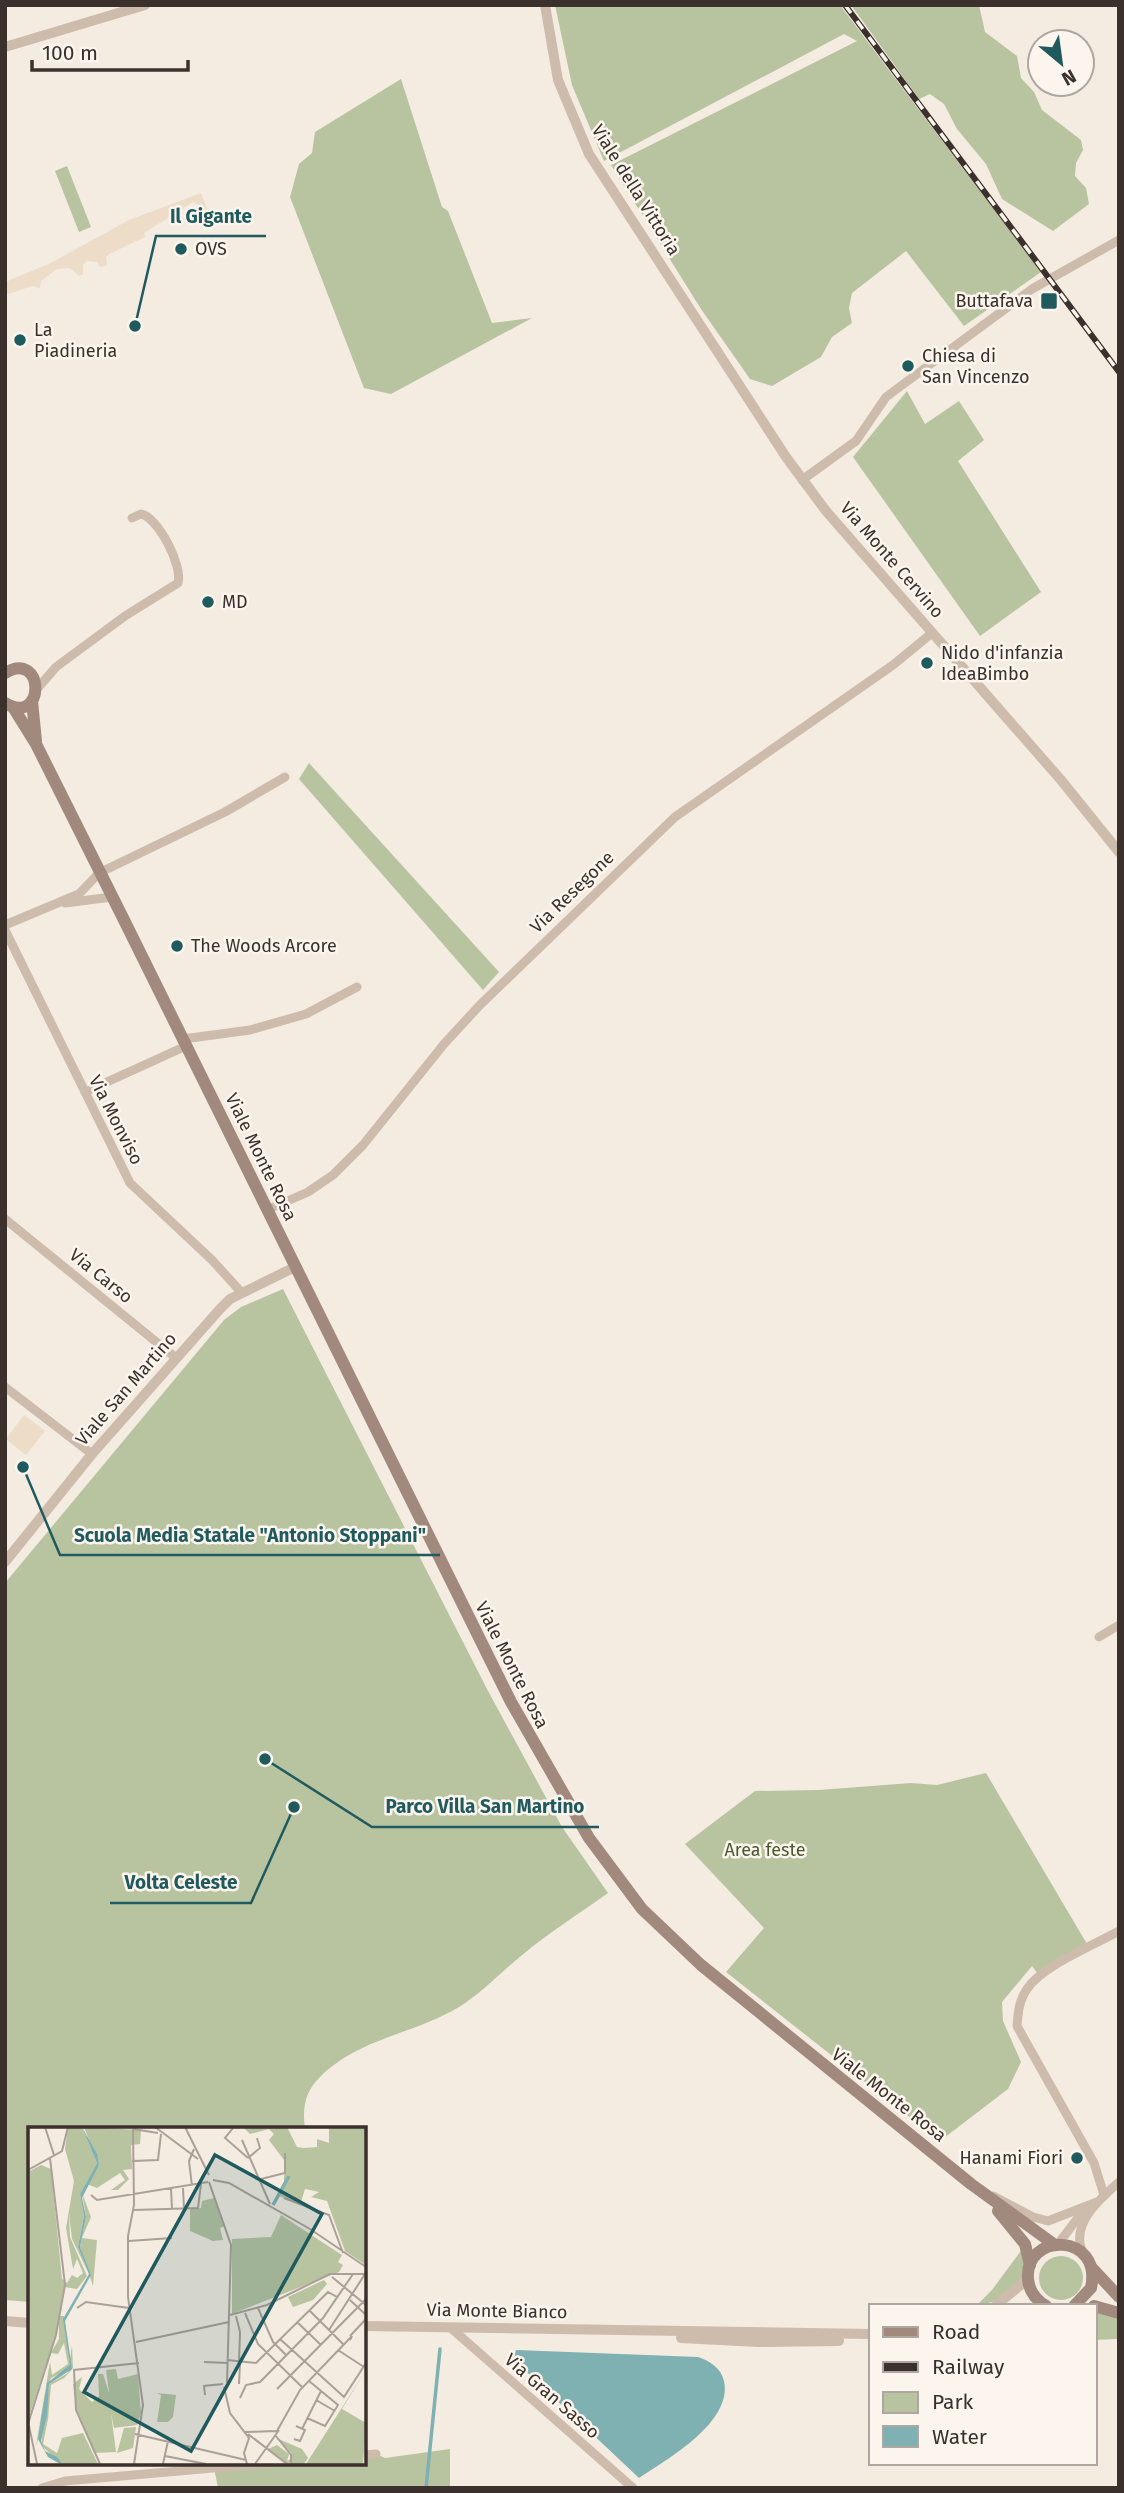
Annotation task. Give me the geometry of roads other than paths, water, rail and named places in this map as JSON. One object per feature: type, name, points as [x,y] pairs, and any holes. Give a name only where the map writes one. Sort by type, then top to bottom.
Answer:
[{"type":"main road","name":"Viale Monte Rosa","points":[[14,668],[35,695],[36,744]]},
{"type":"main road","name":"Viale Monte Rosa","points":[[9,705],[24,707],[35,695]]},
{"type":"main road","name":"Viale Monte Rosa","points":[[9,705],[36,744],[511,1702],[569,1807],[609,1867],[642,1909],[701,1965],[971,2184],[1056,2244],[1082,2251]]},
{"type":"main road","name":"Viale Monte Rosa","points":[[971,2184],[1017,2233],[1027,2250],[1030,2265]]},
{"type":"main road","points":[[1044,2304],[1034,2296],[1028,2279],[1030,2265],[1041,2250],[1056,2244]]},
{"type":"main road","points":[[1082,2251],[1092,2268],[1119,2297]]},
{"type":"main road","points":[[1085,2304],[1091,2288],[1092,2268]]},
{"type":"main road","points":[[1096,2308],[1119,2313]]},
{"type":"street","points":[[5,47],[145,5]]},
{"type":"street","name":"Viale della Vittoria","points":[[545,5],[558,79],[589,154],[688,307]]},
{"type":"street","points":[[802,480],[856,441],[886,397],[1032,289],[1119,240]]},
{"type":"street","name":"Via Monte Cervino","points":[[688,307],[802,480],[1061,780],[1119,852]]},
{"type":"street","points":[[35,695],[56,667],[125,616],[178,583],[179,564],[151,518],[145,514],[132,517]]},
{"type":"street","name":"Via Resegone","points":[[267,1210],[308,1192],[333,1175],[363,1145],[444,1044],[480,1006],[675,817],[885,671],[932,632]]},
{"type":"street","points":[[14,668],[56,667]]},
{"type":"street","points":[[5,925],[79,894],[99,873],[225,812],[285,777]]},
{"type":"street","points":[[53,905],[112,897]]},
{"type":"street","name":"Via Monviso","points":[[5,930],[130,1183],[212,1260],[242,1293]]},
{"type":"street","points":[[85,1092],[185,1043],[250,1030],[306,1014],[357,987]]},
{"type":"street","name":"Via Carso","points":[[5,1219],[176,1358]]},
{"type":"street","name":"Viale San Martino","points":[[5,1562],[92,1454],[219,1309],[242,1293],[295,1267]]},
{"type":"street","points":[[5,1387],[92,1454]]},
{"type":"street","points":[[1099,1637],[1119,1625]]},
{"type":"street","points":[[1082,2251],[1079,2232],[1100,2198],[1094,2163],[1026,2047],[1017,2026],[1019,2007],[1027,1989],[1043,1974],[1119,1931]]},
{"type":"street","points":[[1056,2244],[1087,2207],[1119,2182]]},
{"type":"street","points":[[984,2193],[1005,2200],[1042,2221],[1087,2207]]},
{"type":"street","points":[[997,2304],[1028,2279]]},
{"type":"street","points":[[5,2321],[28,2322]]},
{"type":"street","name":"Via Monte Bianco","points":[[366,2326],[869,2334]]},
{"type":"street","name":"Via Gran Sasso","points":[[451,2328],[633,2488]]},
{"type":"street","name":"Via Monte Bianco","points":[[630,2332],[737,2342],[869,2341]]},
{"type":"street","points":[[366,2455],[376,2454]]},
{"type":"street","points":[[42,2488],[65,2481],[247,2465]]},
{"type":"water","points":[[516,2350],[698,2357],[711,2363],[720,2372],[724,2381],[724,2396],[719,2411],[696,2438],[639,2478],[513,2359]]},
{"type":"waterway","points":[[426,2488],[440,2349]]},
{"type":"railway","points":[[845,5],[1119,372]]},
{"type":"place","name":"OVS","points":[[181,249]]},
{"type":"place","name":"Buttafava","points":[[1049,301]]},
{"type":"place","name":"Il Gigante","points":[[135,326]]},
{"type":"place","name":"La Piadineria","points":[[20,340]]},
{"type":"place","name":"Chiesa di San Vincenzo","points":[[908,366]]},
{"type":"place","name":"MD","points":[[208,602]]},
{"type":"place","name":"Nido d'infanzia IdeaBimbo","points":[[927,663]]},
{"type":"place","name":"The Woods Arcore","points":[[177,946]]},
{"type":"place","name":"Scuola Media Statale \"Antonio Stoppani\"","points":[[23,1467]]},
{"type":"place","name":"Parco Villa San Martino","points":[[265,1759]]},
{"type":"place","name":"Volta Celeste","points":[[294,1807]]},
{"type":"place","name":"Hanami Fiori","points":[[1077,2158]]},
{"type":"park label","name":"Area feste","points":[[765,1850]]}]
